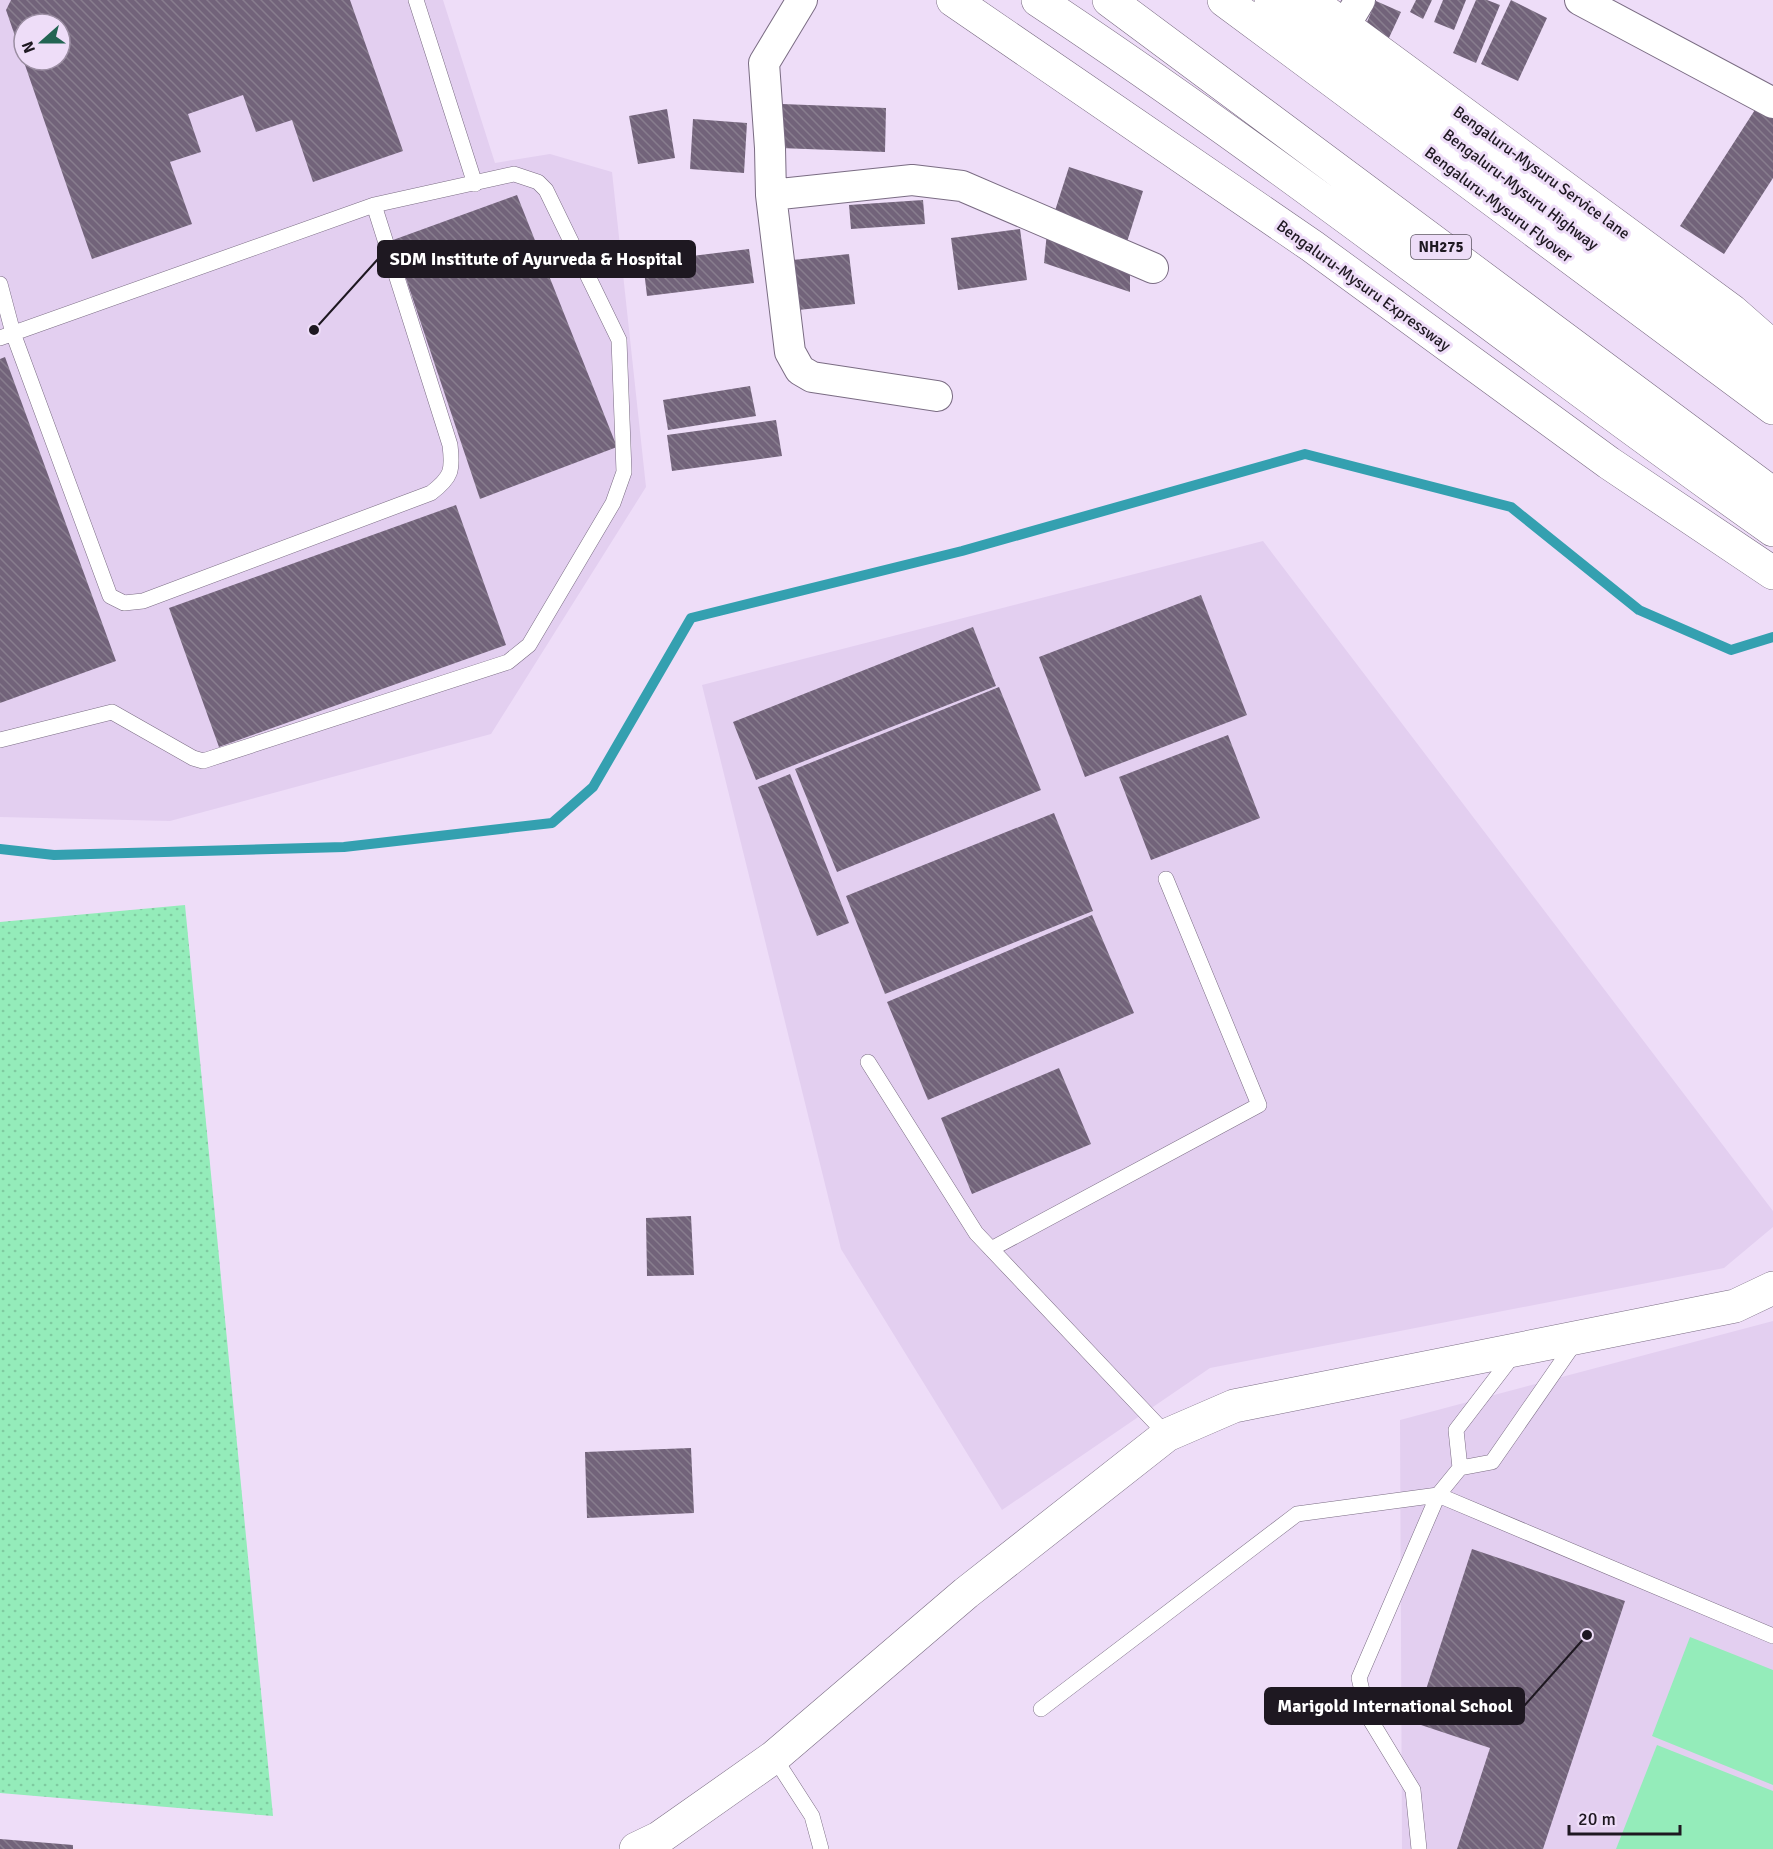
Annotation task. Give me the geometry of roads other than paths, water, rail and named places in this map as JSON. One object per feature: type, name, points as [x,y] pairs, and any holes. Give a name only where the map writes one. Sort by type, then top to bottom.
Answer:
[{"type":"main road","name":"Bengaluru-Mysuru Expressway","points":[[953,0],[992,10],[1610,463],[1773,573]]},
{"type":"main road","name":"NH275","points":[[1038,0],[1142,69],[1648,442],[1773,530]]},
{"type":"main road","name":"NH275","points":[[1109,0],[1773,494]]},
{"type":"main road","name":"Bengaluru-Mysuru Flyover","points":[[1224,0],[1773,408]]},
{"type":"main road","name":"Bengaluru-Mysuru Highway","points":[[1271,0],[1346,24],[1727,325],[1773,377]]},
{"type":"main road","points":[[1309,0],[1346,24]]},
{"type":"main road","points":[[1727,325],[1773,346]]},
{"type":"main road","points":[[636,1849],[659,1838],[774,1757],[966,1593],[1167,1436],[1234,1406],[1735,1305],[1773,1288]]},
{"type":"street","points":[[802,0],[764,63],[771,195],[790,352],[800,370],[812,377],[937,396]]},
{"type":"street","points":[[1580,0],[1773,103]]},
{"type":"street","points":[[771,195],[912,180],[962,186],[1153,268]]},
{"type":"lane","points":[[416,0],[475,184]]},
{"type":"lane","points":[[0,740],[112,712],[193,758],[203,761],[508,662],[529,645],[613,504],[624,472],[619,340],[546,190],[538,182],[514,174],[374,206],[7,335]]},
{"type":"lane","points":[[0,284],[7,335],[110,596],[124,603],[143,601],[431,493],[445,482],[453,466],[450,445],[374,206]]},
{"type":"lane","points":[[993,1248],[1259,1105],[1166,879]]},
{"type":"lane","points":[[868,1062],[976,1233],[993,1248],[1167,1436]]},
{"type":"lane","points":[[1419,1849],[1413,1790],[1368,1716],[1359,1678],[1438,1495],[1460,1468],[1492,1462],[1578,1337]]},
{"type":"lane","points":[[1460,1468],[1456,1430],[1519,1349]]},
{"type":"lane","points":[[1041,1709],[1298,1514],[1438,1495],[1773,1636]]},
{"type":"lane","points":[[774,1757],[812,1816],[821,1849]]},
{"type":"waterway","points":[[0,849],[54,855],[344,847],[552,823],[593,787],[691,618],[962,551],[1305,454],[1511,507],[1639,610],[1731,650],[1773,637]]},
{"type":"place","name":"SDM Institute of Ayurveda & Hospital","points":[[314,330]]},
{"type":"place","name":"Marigold International School","points":[[1587,1635]]}]
